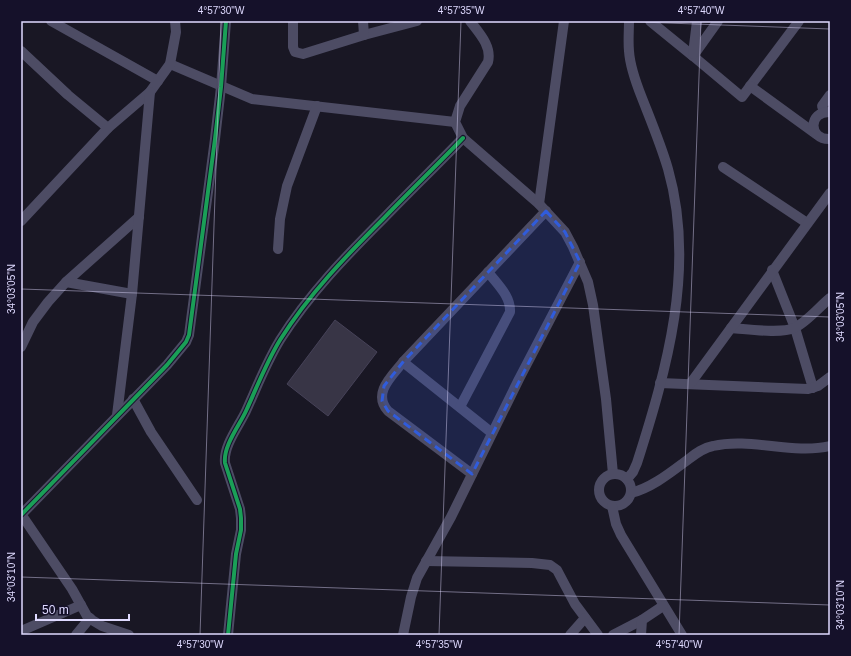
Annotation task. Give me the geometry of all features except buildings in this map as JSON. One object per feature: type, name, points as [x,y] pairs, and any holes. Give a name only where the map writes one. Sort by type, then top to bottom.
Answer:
[{"type":"street","points":[[51,21],[158,81]]},
{"type":"street","points":[[21,221],[108,128],[150,92],[170,64],[176,32],[175,21]]},
{"type":"street","points":[[129,635],[102,626],[90,618],[21,514],[167,365],[186,342],[189,336],[215,139],[226,21]]},
{"type":"street","points":[[293,21],[293,47],[295,52],[303,54],[364,35],[417,21]]},
{"type":"street","points":[[363,21],[364,35]]},
{"type":"street","points":[[470,21],[484,40],[490,56],[488,62],[460,106],[455,122],[463,138],[543,207],[565,232],[580,262],[588,282],[598,335],[613,474]]},
{"type":"street","points":[[472,474],[388,411],[383,404],[382,396],[384,386],[403,362],[488,272],[543,207],[564,21]]},
{"type":"street","points":[[627,479],[633,472],[637,462],[660,383],[669,348],[678,300],[680,273],[679,235],[668,169],[634,78],[628,52],[629,21]]},
{"type":"street","points":[[650,21],[742,97],[799,21]]},
{"type":"street","points":[[693,56],[697,21]]},
{"type":"street","points":[[693,56],[718,21]]},
{"type":"street","points":[[21,51],[68,95],[108,128]]},
{"type":"street","points":[[170,64],[252,99],[455,122]]},
{"type":"street","points":[[750,86],[830,145]]},
{"type":"street","points":[[117,415],[132,294],[150,92]]},
{"type":"street","points":[[827,112],[822,106],[830,95]]},
{"type":"street","points":[[278,249],[280,219],[287,186],[317,106]]},
{"type":"street","points":[[827,112],[820,113],[815,119],[813,126],[818,135],[823,138],[830,139]]},
{"type":"street","points":[[228,635],[236,554],[241,526],[240,509],[225,463],[224,456],[226,450],[240,424],[270,358],[281,339],[312,295],[341,261],[463,138]]},
{"type":"street","points":[[723,167],[807,223]]},
{"type":"street","points":[[690,384],[830,192]]},
{"type":"street","points":[[21,347],[39,313],[66,282],[139,217]]},
{"type":"street","points":[[403,635],[413,586],[451,517],[492,433],[580,262]]},
{"type":"street","points":[[772,270],[794,328],[814,388]]},
{"type":"street","points":[[460,407],[496,336],[510,312],[510,304],[507,297],[488,272]]},
{"type":"street","points":[[66,282],[132,294]]},
{"type":"street","points":[[731,328],[783,330],[794,328],[801,324],[830,298]]},
{"type":"street","points":[[403,362],[492,433]]},
{"type":"street","points":[[660,383],[806,389],[814,388],[830,377]]},
{"type":"street","points":[[133,400],[151,432],[197,500]]},
{"type":"street","points":[[631,493],[640,491],[653,484],[696,453],[713,446],[742,444],[796,449],[823,448],[830,446]]},
{"type":"street","points":[[613,474],[618,474],[627,479],[630,483],[631,493],[627,502],[618,506],[612,506],[604,501],[599,492],[604,478],[613,474]]},
{"type":"street","points":[[612,506],[616,524],[621,535],[682,635]]},
{"type":"street","points":[[426,561],[532,563],[550,565],[557,570],[575,604],[598,635]]},
{"type":"street","points":[[21,631],[80,605]]},
{"type":"street","points":[[613,635],[642,620],[663,606]]},
{"type":"street","points":[[76,635],[90,618]]},
{"type":"street","points":[[570,635],[585,618]]},
{"type":"street","points":[[641,635],[642,620]]},
{"type":"highlighted area","points":[[546,211],[565,232],[580,262],[472,474],[388,411],[382,401],[384,386],[403,362]]},
{"type":"cycle path","points":[[21,515],[167,365],[186,342],[189,335],[215,139],[226,21]]},
{"type":"cycle path","points":[[228,635],[236,554],[241,530],[240,509],[225,463],[226,450],[232,436],[246,411],[275,349],[303,307],[356,247],[463,138]]}]
